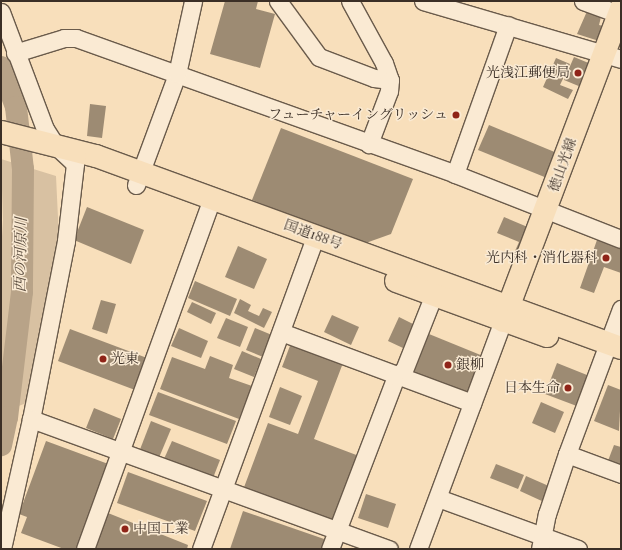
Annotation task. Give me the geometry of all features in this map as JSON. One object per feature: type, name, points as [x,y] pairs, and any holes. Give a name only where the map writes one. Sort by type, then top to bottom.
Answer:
[{"type":"main road","name":"徳山光線","points":[[506,313],[546,209],[613,56],[620,12]]},
{"type":"main road","name":"国道188号","points":[[2,143],[44,147],[96,156],[138,179]]},
{"type":"main road","name":"国道188号","points":[[44,147],[75,164],[138,179],[614,353]]},
{"type":"street","points":[[138,179],[177,74],[193,1]]},
{"type":"street","points":[[278,1],[318,57],[374,78],[390,80]]},
{"type":"street","points":[[350,1],[384,63],[390,80],[390,91],[369,144]]},
{"type":"street","points":[[423,1],[613,56]]},
{"type":"street","points":[[583,1],[620,12]]},
{"type":"street","points":[[1,12],[15,53],[45,129],[44,147]]},
{"type":"street","points":[[455,174],[508,25]]},
{"type":"street","points":[[15,53],[64,38],[76,38],[455,174],[621,238]]},
{"type":"street","points":[[2,549],[31,419],[66,241],[75,164]]},
{"type":"street","points":[[85,549],[209,205]]},
{"type":"street","points":[[201,549],[282,332],[313,243]]},
{"type":"street","points":[[330,549],[396,376],[404,370],[436,287]]},
{"type":"street","points":[[542,542],[547,514],[567,454],[614,353],[621,309]]},
{"type":"street","points":[[418,549],[506,313]]},
{"type":"street","points":[[282,332],[396,376],[472,402]]},
{"type":"street","points":[[31,419],[120,454],[337,532],[390,549]]},
{"type":"street","points":[[567,454],[621,474]]},
{"type":"street","points":[[438,498],[542,542],[578,549]]},
{"type":"shaded area","points":[[1,159],[56,176],[59,239],[29,402],[16,407],[1,403],[1,253],[3,220]]},
{"type":"building","points":[[225,1],[258,1],[256,9],[275,14],[260,68],[210,54]]},
{"type":"building","points":[[588,9],[602,13],[599,25],[603,26],[599,41],[577,34]]},
{"type":"building","points":[[574,57],[591,64],[581,87],[564,80]]},
{"type":"building","points":[[556,58],[570,64],[560,85],[573,90],[568,99],[543,87]]},
{"type":"building","points":[[90,104],[106,106],[102,138],[87,136]]},
{"type":"building","points":[[489,125],[557,153],[547,178],[478,150]]},
{"type":"building","points":[[281,128],[413,179],[391,234],[363,244],[252,200]]},
{"type":"building","points":[[87,207],[144,230],[131,264],[74,240]]},
{"type":"building","points":[[504,217],[530,228],[519,253],[515,251],[519,242],[497,233]]},
{"type":"building","name":"光内科・消化器科","points":[[597,240],[621,249],[621,273],[604,267],[594,293],[580,288]]},
{"type":"building","points":[[238,246],[267,259],[254,289],[225,277]]},
{"type":"building","points":[[195,281],[237,299],[230,316],[188,298]]},
{"type":"building","points":[[240,299],[251,305],[248,311],[259,316],[263,308],[272,312],[264,328],[234,313]]},
{"type":"building","points":[[101,300],[116,304],[107,334],[92,329]]},
{"type":"building","points":[[192,302],[216,313],[211,324],[187,312]]},
{"type":"building","points":[[332,315],[359,327],[351,345],[324,332]]},
{"type":"building","points":[[399,317],[413,324],[403,348],[388,341]]},
{"type":"building","points":[[226,318],[248,327],[240,347],[217,338]]},
{"type":"building","points":[[179,328],[208,341],[201,358],[171,346]]},
{"type":"building","points":[[255,328],[272,335],[263,357],[246,350]]},
{"type":"building","name":"光東","points":[[70,329],[147,358],[135,390],[58,361]]},
{"type":"building","name":"銀柳","points":[[429,334],[483,356],[466,396],[413,375]]},
{"type":"building","points":[[291,343],[343,363],[314,439],[359,456],[333,524],[243,490],[268,423],[298,434],[318,381],[282,367]]},
{"type":"building","points":[[242,351],[261,359],[254,377],[234,369]]},
{"type":"building","points":[[210,356],[233,365],[229,378],[252,386],[239,419],[160,389],[172,357],[205,369]]},
{"type":"building","name":"日本生命","points":[[557,363],[587,375],[592,383],[582,408],[545,394]]},
{"type":"building","points":[[608,385],[621,390],[619,431],[594,421]]},
{"type":"building","points":[[280,387],[302,396],[290,425],[269,417]]},
{"type":"building","points":[[158,392],[236,421],[227,444],[149,415]]},
{"type":"building","points":[[541,402],[564,412],[555,433],[532,423]]},
{"type":"building","points":[[94,408],[121,419],[113,439],[86,428]]},
{"type":"building","points":[[151,421],[171,429],[158,460],[139,452]]},
{"type":"building","points":[[46,441],[111,465],[80,549],[64,549],[21,533],[27,517],[19,514]]},
{"type":"building","points":[[172,441],[220,460],[213,478],[164,459]]},
{"type":"building","points":[[614,445],[621,447],[621,472],[606,466]]},
{"type":"building","points":[[496,464],[524,475],[518,489],[490,478]]},
{"type":"building","points":[[128,472],[207,501],[195,531],[117,503]]},
{"type":"building","points":[[526,476],[551,487],[544,502],[520,491]]},
{"type":"building","points":[[366,494],[396,504],[388,528],[358,518]]},
{"type":"building","points":[[243,511],[327,540],[324,549],[230,549]]},
{"type":"building","name":"中国工業","points":[[108,513],[188,545],[187,549],[94,549]]},
{"type":"waterway","name":"西の河原川","points":[[1,67],[16,107],[23,169],[22,292],[7,417],[1,445]]},
{"type":"place","name":"光浅江郵便局","points":[[578,73]]},
{"type":"place","name":"フューチャーイングリッシュ","points":[[456,115]]},
{"type":"place","name":"光内科・消化器科","points":[[606,258]]},
{"type":"place","name":"光東","points":[[103,359]]},
{"type":"place","name":"銀柳","points":[[448,365]]},
{"type":"place","name":"日本生命","points":[[568,388]]},
{"type":"place","name":"中国工業","points":[[125,529]]}]
